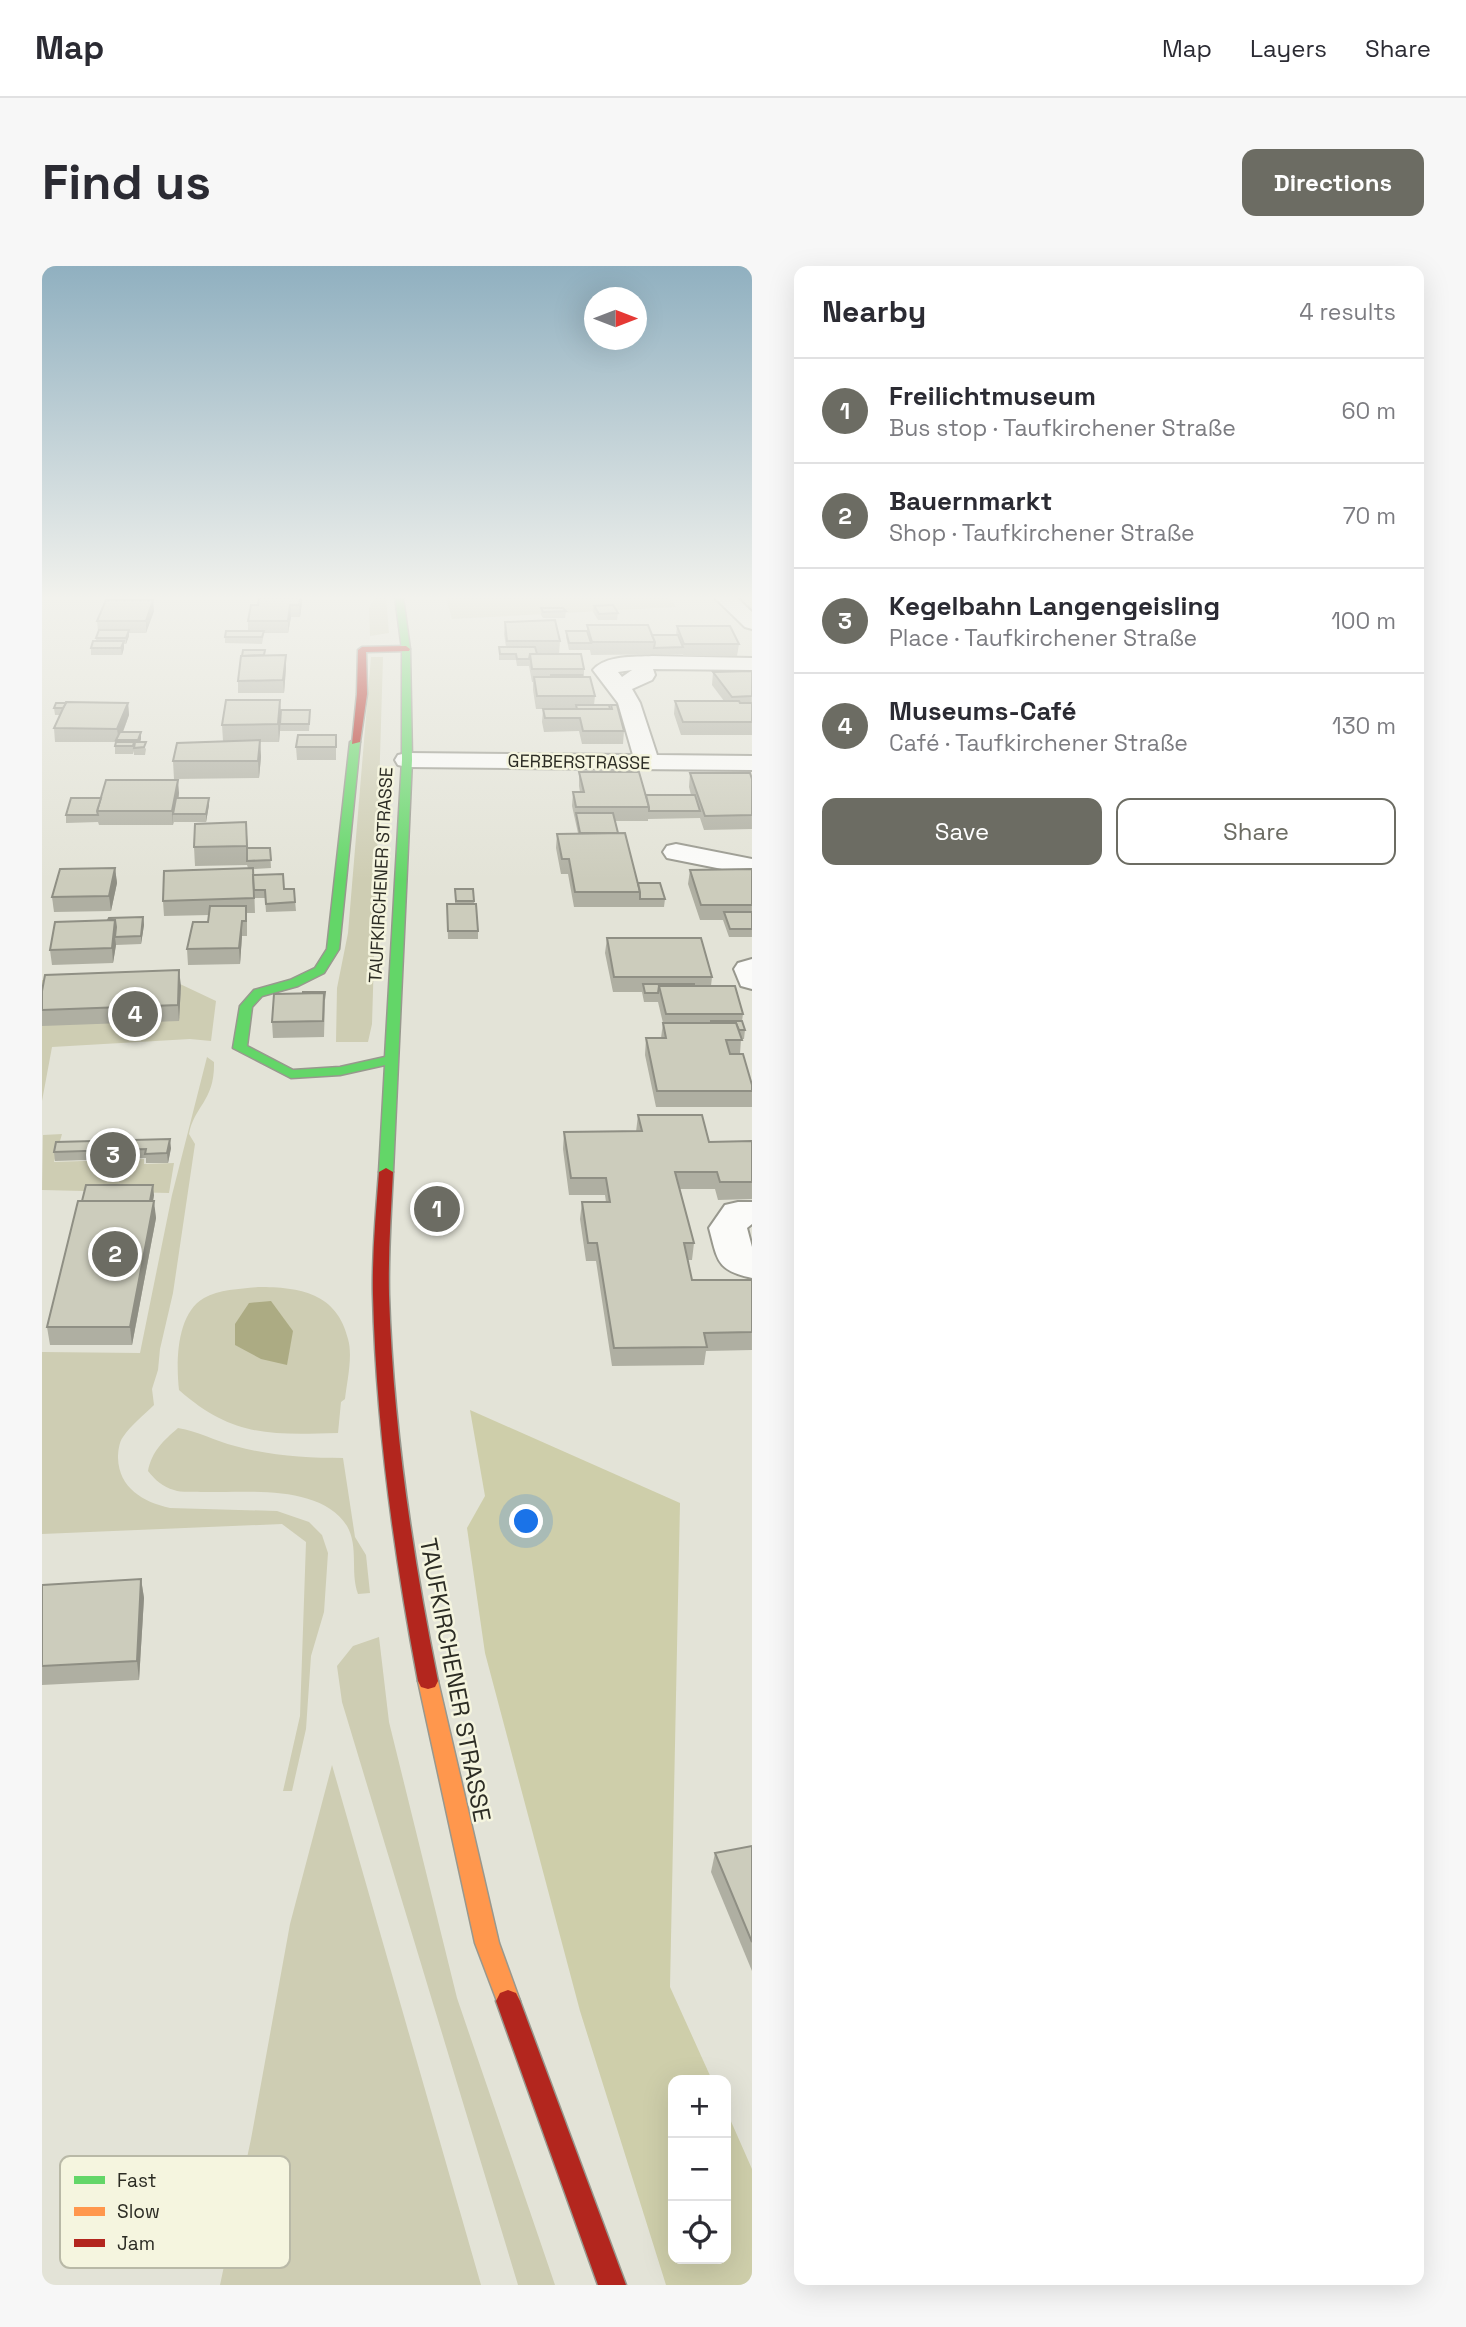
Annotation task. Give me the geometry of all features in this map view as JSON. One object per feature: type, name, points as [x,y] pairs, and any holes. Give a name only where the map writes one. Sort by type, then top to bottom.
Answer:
[{"type":"main road","name":"TAUFKIRCHENER STRASSE","points":[[362,691],[333,949],[320,970],[294,983],[257,993],[246,1006],[240,1048],[291,1074],[340,1071],[390,1060]]},
{"type":"main road","name":"TAUFKIRCHENER STRASSE","points":[[406,691],[407,760],[390,1060],[382,1294],[391,1424],[408,1583],[440,1739],[487,1942],[612,2285]]},
{"type":"street","points":[[622,691],[629,703],[648,763]]},
{"type":"street","name":"GERBERSTRASSE","points":[[407,760],[752,763]]},
{"type":"street","points":[[676,852],[752,867]]},
{"type":"street","points":[[752,968],[749,969],[752,980]]},
{"type":"street","points":[[752,1213],[738,1213],[728,1228],[737,1261],[752,1268]]},
{"type":"green space","points":[[368,691],[382,691],[372,1024],[368,1042],[336,1042],[337,988],[348,933]]},
{"type":"green space","points":[[124,975],[180,984],[216,1001],[211,1041],[190,1039],[52,1047],[42,1101],[42,980]]},
{"type":"green space","points":[[207,1057],[214,1062],[213,1075],[208,1095],[195,1116],[189,1134],[195,1144],[173,1293],[152,1389],[154,1405],[123,1437],[118,1458],[119,1469],[134,1492],[151,1502],[170,1508],[277,1511],[309,1522],[322,1535],[328,1553],[324,1612],[311,1656],[306,1729],[292,1791],[283,1791],[300,1716],[306,1542],[282,1524],[42,1534],[42,1352],[140,1353],[172,1195]]},
{"type":"green space","points":[[62,1134],[54,1162],[144,1159],[144,1164],[174,1163],[169,1193],[42,1190],[43,1135]]},
{"type":"green space","points":[[258,1287],[302,1291],[315,1296],[335,1311],[343,1324],[348,1339],[350,1361],[345,1399],[341,1402],[338,1433],[292,1434],[253,1430],[217,1417],[179,1390],[180,1340],[188,1315],[195,1305],[217,1293]]},
{"type":"green space","points":[[470,1410],[680,1503],[670,1987],[710,2075],[668,2075],[668,2264],[731,2264],[731,2121],[752,2169],[752,2285],[666,2285],[580,2011],[485,1653],[467,1528],[485,1496]]},
{"type":"green space","points":[[178,1428],[262,1452],[343,1458],[355,1537],[366,1555],[370,1593],[358,1594],[353,1542],[347,1526],[335,1512],[319,1503],[280,1493],[180,1491],[166,1487],[156,1480],[148,1471],[152,1458],[163,1442]]},
{"type":"green space","points":[[379,1637],[389,1722],[457,1998],[555,2285],[518,2285],[342,1702],[337,1666],[353,1646]]},
{"type":"green space","points":[[332,1765],[481,2285],[220,2285],[224,2268],[290,2268],[290,2156],[247,2156],[290,1924]]},
{"type":"shaded area","points":[[271,1301],[293,1331],[287,1365],[261,1359],[235,1345],[235,1324],[249,1303]]},
{"type":"building","points":[[536,691],[594,691],[595,696],[537,696]]},
{"type":"building","points":[[728,691],[752,691],[752,696],[732,697]]},
{"type":"building","points":[[226,700],[280,700],[278,724],[222,725]]},
{"type":"building","points":[[675,701],[752,703],[752,722],[683,722]]},
{"type":"building","points":[[66,702],[128,703],[117,729],[54,728]]},
{"type":"building","points":[[56,703],[66,703],[63,708],[54,708]]},
{"type":"building","points":[[576,705],[609,705],[610,709],[577,709]]},
{"type":"building","points":[[611,705],[617,705],[624,731],[583,731],[580,718],[545,718],[543,709],[612,709]]},
{"type":"building","points":[[281,710],[310,710],[309,724],[280,724]]},
{"type":"building","points":[[120,732],[141,732],[138,740],[116,740]]},
{"type":"building","points":[[298,735],[336,735],[336,747],[296,747]]},
{"type":"building","points":[[260,740],[258,761],[173,761],[177,743]]},
{"type":"building","points":[[116,742],[134,742],[133,746],[115,746]]},
{"type":"building","points":[[135,742],[146,742],[144,747],[134,748]]},
{"type":"building","points":[[579,772],[639,772],[649,807],[576,807],[573,792],[584,792]]},
{"type":"building","points":[[690,773],[750,773],[752,815],[705,816]]},
{"type":"building","points":[[106,780],[178,780],[172,811],[97,811]]},
{"type":"building","points":[[646,795],[695,795],[700,811],[649,811]]},
{"type":"building","points":[[71,798],[101,798],[98,815],[66,815]]},
{"type":"building","points":[[176,798],[209,798],[206,814],[173,814]]},
{"type":"building","points":[[576,813],[613,813],[618,833],[580,833]]},
{"type":"building","points":[[246,822],[247,846],[194,847],[195,824]]},
{"type":"building","points":[[625,833],[640,892],[575,892],[569,859],[562,859],[557,834]]},
{"type":"building","points":[[247,848],[270,848],[271,860],[247,861]]},
{"type":"building","points":[[115,868],[109,896],[52,897],[60,869]]},
{"type":"building","points":[[253,868],[254,898],[163,901],[164,871]]},
{"type":"building","points":[[752,869],[752,905],[701,905],[690,870]]},
{"type":"building","points":[[283,874],[284,889],[294,889],[295,902],[266,904],[265,890],[254,890],[253,875]]},
{"type":"building","points":[[638,883],[660,883],[665,899],[640,899]]},
{"type":"building","points":[[455,889],[473,889],[474,901],[456,901]]},
{"type":"building","points":[[447,904],[476,904],[478,931],[448,931]]},
{"type":"building","points":[[210,906],[246,906],[246,921],[242,921],[239,948],[187,949],[193,922],[208,922]]},
{"type":"building","points":[[724,912],[752,912],[752,929],[730,929]]},
{"type":"building","points":[[143,917],[141,936],[115,937],[115,920],[108,920],[109,918]]},
{"type":"building","points":[[115,920],[112,948],[50,950],[55,922]]},
{"type":"building","points":[[607,938],[701,938],[712,977],[614,977]]},
{"type":"building","points":[[179,970],[178,1005],[42,1010],[45,975]]},
{"type":"building","points":[[643,984],[694,986],[659,986],[658,993],[645,993]]},
{"type":"building","points":[[659,986],[735,986],[743,1014],[666,1014]]},
{"type":"building","points":[[303,992],[325,992],[324,1000],[324,993]]},
{"type":"building","points":[[324,993],[323,1021],[272,1022],[274,994]]},
{"type":"building","points":[[711,1021],[742,1021],[745,1030],[739,1030],[736,1023]]},
{"type":"building","points":[[663,1023],[736,1023],[742,1040],[726,1040],[730,1054],[743,1054],[752,1091],[657,1091],[646,1038],[666,1038]]},
{"type":"building","points":[[638,1115],[702,1115],[709,1142],[752,1141],[752,1182],[720,1182],[717,1172],[675,1172],[694,1243],[684,1243],[692,1280],[752,1280],[752,1332],[704,1333],[707,1347],[614,1348],[597,1243],[588,1243],[582,1202],[610,1202],[606,1178],[571,1178],[564,1132],[642,1131]]},
{"type":"building","points":[[170,1139],[167,1153],[145,1154],[146,1149],[54,1152],[56,1142]]},
{"type":"building","points":[[86,1185],[153,1185],[150,1201],[82,1201]]},
{"type":"building","points":[[78,1201],[154,1201],[130,1327],[47,1327]]},
{"type":"building","points":[[141,1579],[137,1661],[42,1666],[42,1585]]},
{"type":"building","points":[[752,1846],[752,1942],[715,1853]]},
{"type":"traffic: fast","points":[[386,1172],[407,760],[406,691]]},
{"type":"traffic: fast","points":[[355,742],[333,949],[320,970],[294,983],[258,993],[246,1006],[240,1048],[291,1074],[340,1071],[390,1060]]},
{"type":"traffic: slow","points":[[428,1681],[487,1943],[508,2001]]},
{"type":"traffic: jam","points":[[355,742],[362,691]]},
{"type":"traffic: jam","points":[[386,1172],[381,1280],[386,1392],[403,1538],[428,1681]]},
{"type":"traffic: jam","points":[[508,2001],[612,2285]]},
{"type":"place","name":"Museums-Café","points":[[135,1014]]},
{"type":"place","name":"Kegelbahn Langengeisling","points":[[113,1155]]},
{"type":"place","name":"Freilichtmuseum","points":[[437,1209]]},
{"type":"place","name":"Bauernmarkt","points":[[115,1254]]}]
